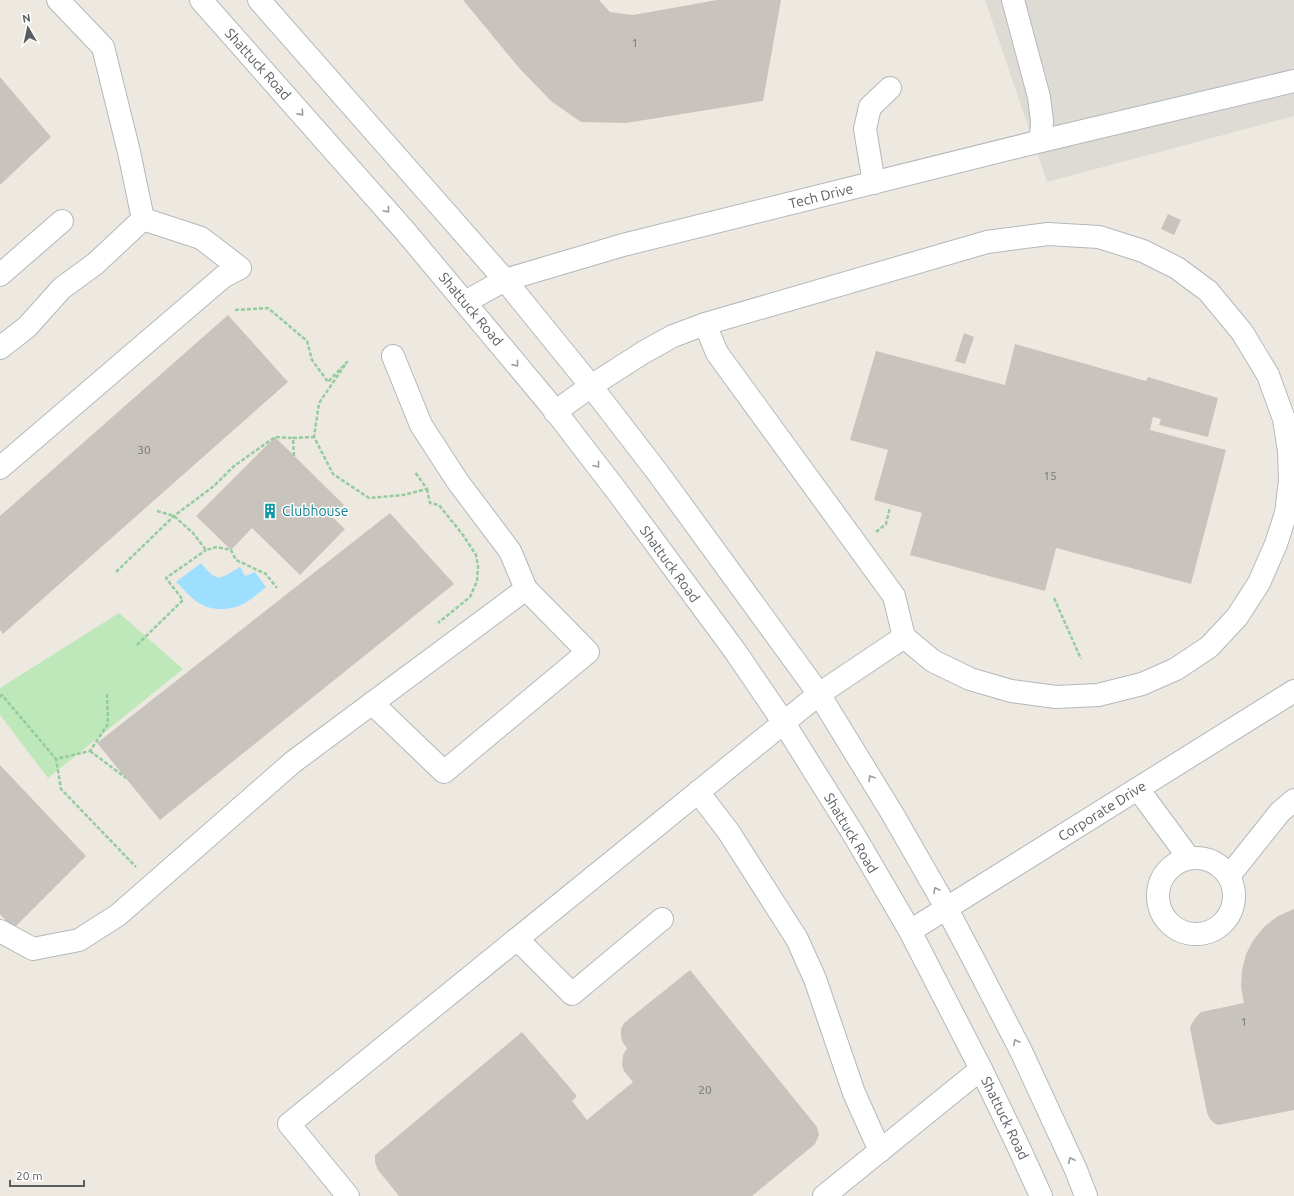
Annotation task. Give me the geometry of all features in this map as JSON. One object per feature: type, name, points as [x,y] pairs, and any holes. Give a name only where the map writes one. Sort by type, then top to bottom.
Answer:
[{"type":"street","points":[[58,0],[103,47],[122,123],[143,219]]},
{"type":"street","name":"Shattuck Road","points":[[201,0],[466,302],[619,494],[730,646],[784,723],[854,835],[910,931],[981,1069],[1041,1196]]},
{"type":"street","points":[[260,0],[505,280],[591,386],[662,479],[819,694],[892,813],[947,909],[1021,1051],[1076,1170],[1086,1196]]},
{"type":"street","points":[[1013,0],[1039,97],[1042,120],[1041,141]]},
{"type":"street","name":"Tech Drive","points":[[466,302],[505,280],[623,245],[1041,141],[1294,81]]},
{"type":"street","points":[[874,183],[865,129],[870,107],[890,88]]},
{"type":"street","points":[[0,348],[27,328],[62,288],[95,264],[143,219]]},
{"type":"street","points":[[0,468],[223,276],[240,268],[201,238],[143,219]]},
{"type":"street","points":[[0,275],[62,221]]},
{"type":"street","points":[[555,412],[591,386],[644,352],[673,336],[705,324],[987,242],[1048,234],[1099,238],[1143,251],[1178,268],[1208,291],[1242,332],[1268,375],[1284,419],[1289,451],[1290,480],[1286,513],[1276,544],[1258,583],[1237,617],[1209,647],[1176,669],[1142,684],[1098,695],[1056,697],[1011,690],[970,679],[933,661],[904,638],[894,596],[717,352],[705,324]]},
{"type":"street","points":[[372,703],[444,772],[588,652],[526,589],[510,551],[458,482],[421,425],[393,356]]},
{"type":"street","points":[[0,932],[32,949],[79,940],[118,915],[293,762],[526,589]]},
{"type":"street","points":[[348,1196],[289,1124],[819,694],[904,638]]},
{"type":"street","name":"Corporate Drive","points":[[910,931],[1294,691]]},
{"type":"street","points":[[1138,789],[1189,858]]},
{"type":"street","points":[[698,792],[728,831],[797,939],[815,979],[854,1093],[880,1151]]},
{"type":"street","points":[[1229,876],[1280,812],[1294,800]]},
{"type":"street","points":[[1189,858],[1200,858],[1212,861],[1222,867],[1229,876],[1234,888],[1234,901],[1230,914],[1222,924],[1212,931],[1199,935],[1186,933],[1174,928],[1165,919],[1159,907],[1157,895],[1160,882],[1166,871],[1176,862],[1189,858]]},
{"type":"street","points":[[517,939],[572,994],[662,919]]},
{"type":"street","points":[[824,1196],[981,1069]]},
{"type":"path","points":[[235,310],[268,308],[307,341],[312,360],[328,382],[347,362],[319,403],[314,437],[333,474],[369,498],[403,495],[427,489]]},
{"type":"path","points":[[116,572],[174,516],[214,486],[234,466],[275,437],[314,437]]},
{"type":"path","points":[[294,438],[294,456]]},
{"type":"path","points":[[415,472],[427,489],[430,503],[439,506],[463,535],[476,555],[478,566],[477,581],[470,597],[434,626]]},
{"type":"path","points":[[875,532],[886,524],[890,507]]},
{"type":"path","points":[[157,512],[174,516],[193,533],[206,550]]},
{"type":"path","points":[[137,645],[183,600],[166,578],[206,550],[217,547],[231,550],[236,560],[266,574],[277,588]]},
{"type":"path","points":[[1054,598],[1081,659]]},
{"type":"path","points":[[56,758],[90,751],[108,724],[107,694]]},
{"type":"path","points":[[0,697],[2,695],[56,758],[61,789],[136,867]]},
{"type":"path","points":[[90,751],[126,778]]},
{"type":"path","points":[[130,872],[142,863]]},
{"type":"shaded area","points":[[985,0],[1294,0],[1294,116],[1047,182]]},
{"type":"green space","points":[[119,613],[183,669],[48,778],[0,715],[0,688]]},
{"type":"water","points":[[201,563],[215,577],[223,577],[240,567],[245,576],[255,572],[266,587],[241,605],[228,609],[214,609],[202,605],[193,599],[176,582]]},
{"type":"building","points":[[463,0],[599,0],[610,12],[633,15],[717,0],[781,0],[763,101],[626,123],[581,122],[552,102],[520,69]]},
{"type":"building","points":[[0,77],[51,137],[0,185]]},
{"type":"building","points":[[1168,214],[1181,220],[1174,235],[1161,229]]},
{"type":"building","points":[[228,315],[288,382],[3,634],[0,630],[0,516]]},
{"type":"building","points":[[964,333],[974,337],[965,364],[955,361]]},
{"type":"building","points":[[1015,344],[1146,381],[1148,377],[1218,398],[1208,437],[1159,425],[1161,419],[1153,417],[1150,430],[1226,450],[1191,584],[1056,548],[1045,591],[910,555],[922,513],[874,500],[888,450],[850,440],[876,351],[1005,385]]},
{"type":"building","name":"Clubhouse","points":[[275,437],[344,505],[332,517],[345,529],[300,575],[252,528],[231,550],[196,516]]},
{"type":"building","points":[[390,513],[454,584],[160,820],[97,743]]},
{"type":"building","points":[[0,765],[86,856],[13,929],[0,914]]},
{"type":"building","points":[[1294,909],[1294,1110],[1218,1125],[1210,1119],[1207,1113],[1190,1028],[1191,1025],[1201,1012],[1244,1003],[1241,987],[1242,970],[1246,954],[1254,939],[1265,926],[1278,916]]},
{"type":"building","points":[[690,970],[817,1127],[819,1135],[815,1144],[752,1196],[399,1196],[378,1170],[375,1162],[375,1155],[522,1032],[577,1096],[572,1101],[587,1120],[633,1082],[624,1071],[622,1065],[623,1055],[627,1048],[621,1037],[621,1029],[624,1023]]},
{"type":"place","name":"Clubhouse","points":[[270,511]]}]
